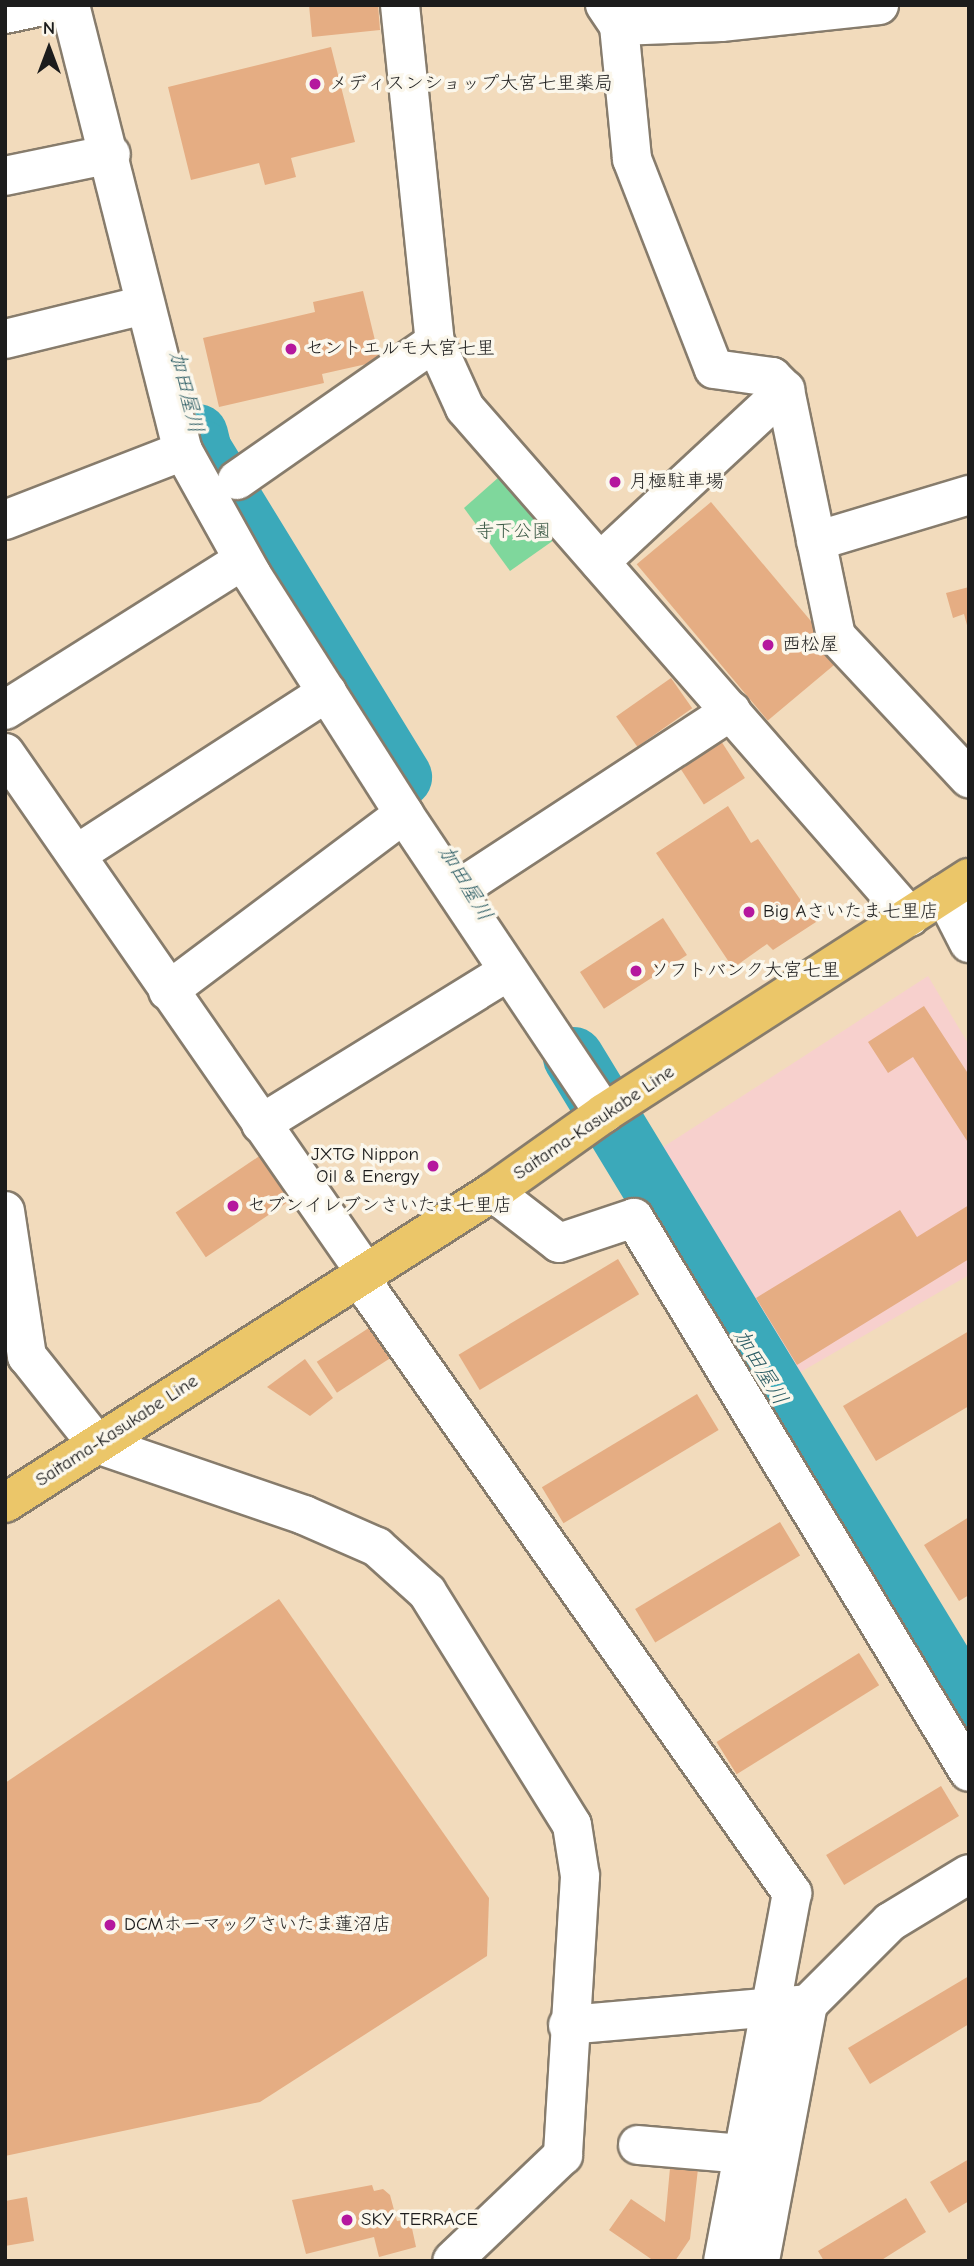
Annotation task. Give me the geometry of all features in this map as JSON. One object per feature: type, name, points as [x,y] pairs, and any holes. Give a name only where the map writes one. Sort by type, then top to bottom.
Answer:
[{"type":"main road","name":"Saitama-Kasukabe Line","points":[[5,1503],[493,1192],[604,1114],[956,886]]},
{"type":"street","points":[[5,15],[47,5]]},
{"type":"street","points":[[70,5],[111,154],[144,305],[183,451],[243,560],[404,814],[470,882],[509,971],[604,1114]]},
{"type":"street","points":[[400,5],[435,342],[465,408],[910,917]]},
{"type":"street","points":[[879,5],[720,22],[612,16],[632,159],[714,369],[772,377],[785,390],[836,636],[969,778]]},
{"type":"street","points":[[5,176],[111,154]]},
{"type":"street","points":[[5,339],[144,305]]},
{"type":"street","points":[[237,480],[435,342]]},
{"type":"street","points":[[600,562],[785,390]]},
{"type":"street","points":[[5,520],[183,451]]},
{"type":"street","points":[[816,541],[969,495]]},
{"type":"street","points":[[5,710],[243,560]]},
{"type":"street","points":[[77,854],[327,692]]},
{"type":"street","points":[[470,882],[731,711]]},
{"type":"street","points":[[5,753],[365,1272],[370,1293],[792,1894],[791,2005],[760,2261]]},
{"type":"street","points":[[168,991],[404,814]]},
{"type":"street","points":[[956,886],[969,943]]},
{"type":"street","points":[[261,1124],[509,971]]},
{"type":"street","points":[[493,1192],[559,1243],[634,1218],[969,1772]]},
{"type":"street","points":[[5,1210],[27,1356],[97,1444],[304,1515],[377,1548],[427,1592],[572,1825],[580,1876],[568,2025],[563,2155],[474,2254]]},
{"type":"street","points":[[723,2261],[744,2154],[791,2005],[890,1922],[969,1874]]},
{"type":"street","points":[[568,2025],[791,2005]]},
{"type":"street","points":[[638,2145],[744,2154]]},
{"type":"shaded area","points":[[928,976],[969,1045],[969,1275],[792,1377],[657,1151]]},
{"type":"green space","name":"寺下公園","points":[[499,477],[554,540],[510,571],[464,508]]},
{"type":"building","points":[[309,5],[378,5],[380,30],[312,37]]},
{"type":"building","points":[[331,47],[355,142],[291,158],[296,177],[265,185],[259,163],[191,180],[168,87]]},
{"type":"building","name":"セントエルモ大宮七里","points":[[363,291],[380,361],[322,374],[324,383],[219,407],[203,338],[315,312],[313,302]]},
{"type":"building","points":[[711,502],[842,658],[768,721],[637,564]]},
{"type":"building","points":[[969,587],[968,629],[964,614],[953,618],[946,593]]},
{"type":"building","points":[[671,678],[692,708],[637,747],[616,716]]},
{"type":"building","points":[[721,741],[745,778],[704,805],[680,768]]},
{"type":"building","points":[[728,806],[751,843],[758,839],[816,922],[773,950],[767,944],[733,968],[656,853]]},
{"type":"building","points":[[663,918],[687,955],[604,1009],[580,972]]},
{"type":"building","points":[[924,1006],[969,1075],[969,1144],[913,1057],[888,1073],[868,1042]]},
{"type":"building","name":"セブンイレブンさいたま七里店","points":[[261,1155],[291,1200],[206,1257],[176,1213]]},
{"type":"building","points":[[969,1205],[969,1259],[797,1365],[756,1298],[900,1210],[917,1237]]},
{"type":"building","points":[[618,1259],[639,1294],[480,1390],[459,1355]]},
{"type":"building","points":[[378,1322],[398,1353],[337,1393],[317,1362]]},
{"type":"building","points":[[969,1331],[969,1406],[876,1461],[843,1406]]},
{"type":"building","points":[[305,1359],[333,1398],[310,1416],[267,1387]]},
{"type":"building","points":[[697,1394],[719,1430],[563,1523],[542,1487]]},
{"type":"building","points":[[969,1517],[969,1595],[959,1601],[924,1545]]},
{"type":"building","points":[[780,1522],[800,1555],[655,1642],[635,1609]]},
{"type":"building","points":[[279,1599],[489,1898],[487,1956],[260,2102],[5,2156],[5,1783]]},
{"type":"building","points":[[859,1653],[879,1685],[737,1774],[717,1742]]},
{"type":"building","points":[[941,1786],[959,1816],[844,1885],[826,1855]]},
{"type":"building","points":[[969,1976],[969,2024],[870,2084],[848,2048]]},
{"type":"building","points":[[969,2159],[969,2201],[949,2213],[930,2182]]},
{"type":"building","points":[[699,2160],[690,2239],[675,2261],[654,2261],[609,2230],[631,2199],[665,2222],[670,2168]]},
{"type":"building","name":"SKY TERRACE","points":[[372,2185],[374,2191],[383,2189],[390,2195],[397,2221],[410,2219],[416,2247],[379,2257],[374,2237],[306,2254],[292,2200]]},
{"type":"building","points":[[27,2197],[34,2241],[5,2246],[5,2201]]},
{"type":"building","points":[[906,2198],[926,2232],[880,2261],[824,2261],[818,2251]]},
{"type":"waterway","name":"加田屋川","points":[[197,434],[201,450],[401,777]]},
{"type":"waterway","name":"加田屋川","points":[[573,1057],[969,1708]]},
{"type":"place","name":"メディスンショップ大宮七里薬局","points":[[315,84]]},
{"type":"place","name":"セントエルモ大宮七里","points":[[291,349]]},
{"type":"place","name":"月極駐車場","points":[[615,482]]},
{"type":"place","name":"西松屋","points":[[768,645]]},
{"type":"place","name":"Big Aさいたま七里店","points":[[749,912]]},
{"type":"place","name":"ソフトバンク大宮七里","points":[[636,971]]},
{"type":"place","name":"JXTG Nippon Oil & Energy","points":[[433,1166]]},
{"type":"place","name":"セブンイレブンさいたま七里店","points":[[233,1206]]},
{"type":"place","name":"DCMホーマックさいたま蓮沼店","points":[[110,1925]]},
{"type":"place","name":"SKY TERRACE","points":[[347,2220]]}]
